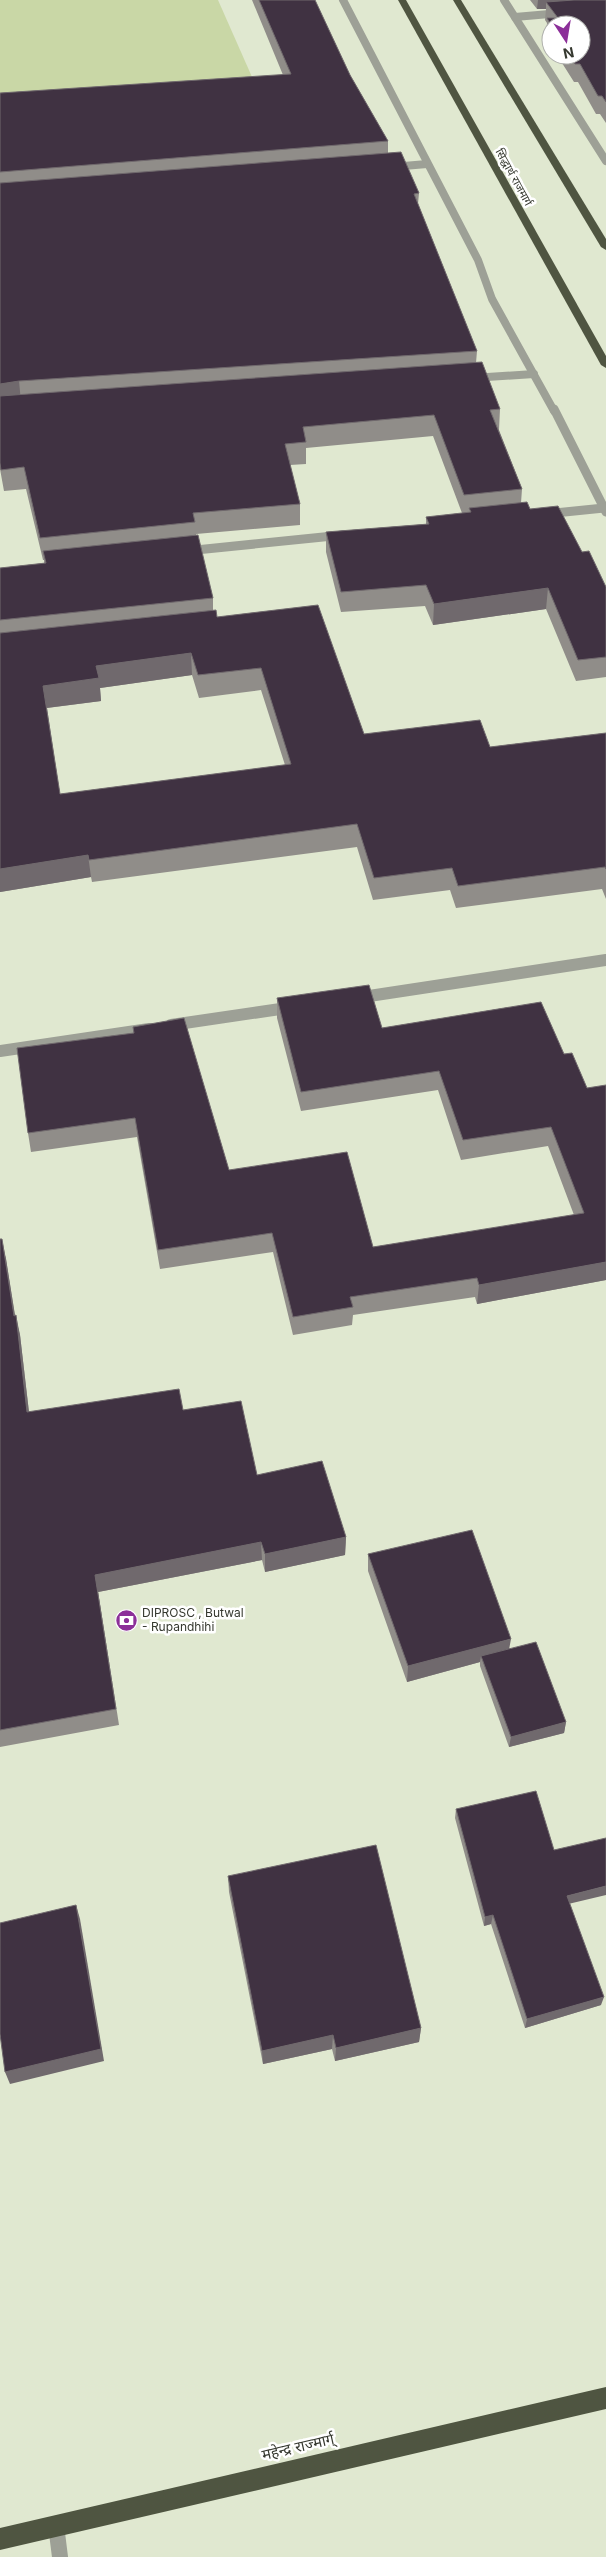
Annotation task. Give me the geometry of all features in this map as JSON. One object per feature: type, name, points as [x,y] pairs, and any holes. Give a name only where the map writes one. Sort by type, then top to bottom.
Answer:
[{"type":"highway","name":"सिद्धार्थ राजमार्ग","points":[[402,0],[606,365]]},
{"type":"highway","points":[[457,0],[606,247]]},
{"type":"highway","name":"महेन्द्र राज्मार्ग्","points":[[0,2539],[606,2398]]},
{"type":"street","points":[[343,0],[478,260],[492,300],[534,374],[605,510],[534,515]]},
{"type":"street","points":[[504,0],[606,161]]},
{"type":"street","points":[[515,17],[570,12]]},
{"type":"street","points":[[387,167],[427,164]]},
{"type":"street","points":[[465,379],[534,374]]},
{"type":"street","points":[[178,552],[356,534]]},
{"type":"street","points":[[342,1000],[606,960]]},
{"type":"street","points":[[0,1051],[303,1006]]},
{"type":"street","points":[[56,2525],[60,2557]]},
{"type":"green space","points":[[0,0],[218,0],[260,95],[0,112]]},
{"type":"building","points":[[259,0],[315,0],[350,75],[388,141],[0,172],[0,93],[291,74]]},
{"type":"building","points":[[606,0],[606,102],[602,96],[598,96],[581,65],[591,65],[591,15],[556,15],[546,2]]},
{"type":"building","points":[[401,152],[419,193],[414,194],[477,351],[19,381],[0,384],[0,183]]},
{"type":"building","points":[[482,362],[500,409],[490,410],[522,489],[464,495],[434,415],[303,427],[306,442],[285,444],[300,504],[193,513],[195,522],[40,538],[24,467],[1,470],[0,396]]},
{"type":"building","points":[[527,502],[530,509],[558,506],[582,552],[589,551],[606,587],[606,657],[578,660],[548,588],[434,604],[426,585],[341,592],[326,532],[429,524],[426,517],[471,512],[469,508]]},
{"type":"building","points":[[198,535],[213,598],[0,620],[0,568],[46,563],[43,551]]},
{"type":"building","points":[[318,605],[364,734],[480,720],[490,747],[606,733],[606,869],[605,867],[458,886],[452,868],[374,878],[357,824],[89,860],[88,855],[0,869],[0,633],[216,610],[217,617]],"holes":[[[191,653],[198,675],[261,668],[291,764],[60,794],[43,686],[99,678],[96,666]]]},
{"type":"building","points":[[369,985],[382,1028],[541,1002],[564,1054],[572,1053],[587,1088],[606,1085],[606,1262],[479,1285],[477,1278],[350,1297],[353,1307],[293,1317],[272,1233],[158,1250],[135,1118],[28,1133],[17,1048],[134,1033],[133,1027],[184,1018],[229,1170],[347,1152],[373,1247],[584,1213],[551,1127],[463,1140],[439,1071],[301,1092],[277,998]]},
{"type":"building","points":[[0,1239],[2,1239],[14,1316],[16,1315],[27,1412],[179,1389],[183,1410],[241,1401],[257,1475],[322,1461],[346,1537],[265,1554],[261,1542],[95,1575],[116,1709],[0,1730]]},
{"type":"building","points":[[472,1530],[511,1639],[408,1666],[368,1554]]},
{"type":"building","points":[[536,1642],[566,1722],[511,1737],[481,1656]]},
{"type":"building","points":[[536,1791],[554,1850],[606,1838],[606,1886],[567,1896],[604,1997],[527,2019],[493,1915],[485,1917],[456,1809]]},
{"type":"building","points":[[376,1845],[421,2028],[336,2048],[333,2035],[262,2051],[228,1876]]},
{"type":"building","points":[[76,1905],[101,2049],[5,2072],[0,2034],[0,1923]]},
{"type":"place","name":"DIPROSC , Butwal - Rupandhihi","points":[[126,1620]]}]
